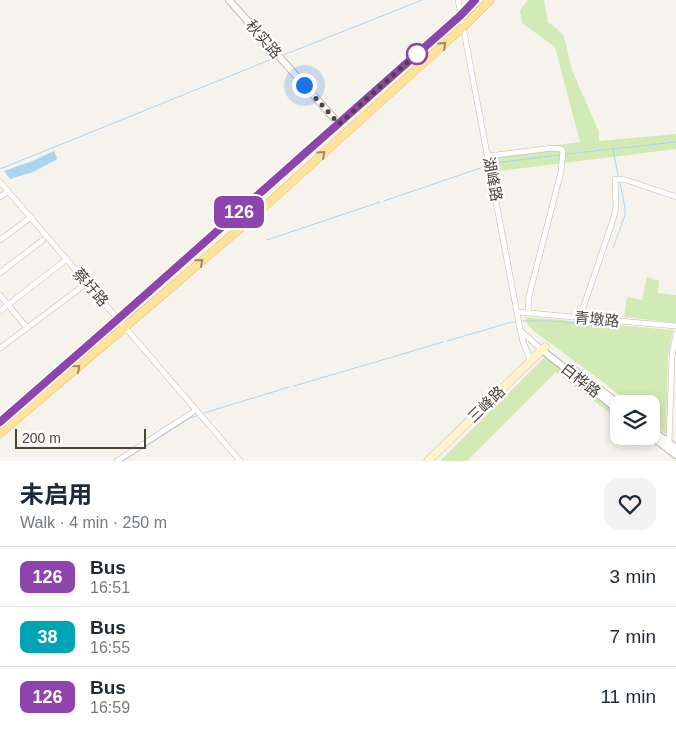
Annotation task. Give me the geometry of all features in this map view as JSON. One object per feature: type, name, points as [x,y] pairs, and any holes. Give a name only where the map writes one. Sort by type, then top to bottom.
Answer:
[{"type":"main road","points":[[0,422],[339,124],[461,15],[475,0]]},
{"type":"main road","points":[[0,433],[253,217],[463,27],[490,0]]},
{"type":"main road","name":"三峰路","points":[[428,461],[544,348]]},
{"type":"street","name":"秋实路","points":[[229,0],[339,124]]},
{"type":"street","name":"湖峰路","points":[[458,0],[520,329],[531,361]]},
{"type":"street","points":[[488,156],[553,148],[563,151],[561,172],[529,296],[528,312]]},
{"type":"street","points":[[580,317],[614,220],[616,207],[615,179],[626,180],[676,197]]},
{"type":"street","name":"蔡圩路","points":[[0,182],[240,461]]},
{"type":"street","points":[[0,197],[8,191]]},
{"type":"street","points":[[0,240],[31,217]]},
{"type":"street","points":[[0,273],[44,240]]},
{"type":"street","points":[[0,311],[67,259]]},
{"type":"street","points":[[0,348],[87,283]]},
{"type":"street","points":[[0,295],[27,328]]},
{"type":"street","name":"青墩路","points":[[518,312],[676,326]]},
{"type":"street","points":[[520,329],[544,348]]},
{"type":"street","points":[[669,442],[672,356],[676,334]]},
{"type":"street","name":"白桦路","points":[[544,348],[610,397]]},
{"type":"street","name":"白桦路","points":[[544,348],[610,403]]},
{"type":"street","points":[[117,461],[196,410]]},
{"type":"street","points":[[660,436],[676,448]]},
{"type":"street","points":[[660,443],[676,455]]},
{"type":"green space","points":[[528,0],[544,0],[548,22],[564,36],[572,70],[599,132],[599,141],[676,134],[676,149],[499,171],[497,152],[580,142],[555,47],[522,23],[520,10]]},
{"type":"green space","points":[[647,277],[659,281],[658,293],[676,295],[676,323],[624,317],[627,297],[642,300]]},
{"type":"green space","points":[[525,317],[673,330],[668,356],[666,434],[660,429],[660,395],[619,395],[528,325]]},
{"type":"green space","points":[[545,357],[610,407],[610,413],[556,372],[467,461],[440,461]]},
{"type":"water","points":[[54,151],[56,160],[33,172],[10,179],[4,171],[30,162]]},
{"type":"waterway","points":[[281,56],[422,0]]},
{"type":"waterway","points":[[0,169],[277,57]]},
{"type":"waterway","points":[[567,154],[676,142]]},
{"type":"waterway","points":[[613,149],[618,175]]},
{"type":"waterway","points":[[494,163],[559,155]]},
{"type":"waterway","points":[[384,201],[486,166]]},
{"type":"waterway","points":[[613,248],[625,215],[620,183]]},
{"type":"waterway","points":[[267,240],[380,202]]},
{"type":"waterway","points":[[523,321],[594,324]]},
{"type":"waterway","points":[[447,341],[515,322]]},
{"type":"waterway","points":[[294,386],[443,342]]},
{"type":"waterway","points":[[204,413],[289,387]]},
{"type":"waterway","points":[[123,461],[196,416]]},
{"type":"bus line","name":"126","points":[[0,422],[339,124],[461,15],[475,0]]},
{"type":"route","points":[[304,85],[339,124],[420,51],[417,54]]}]
